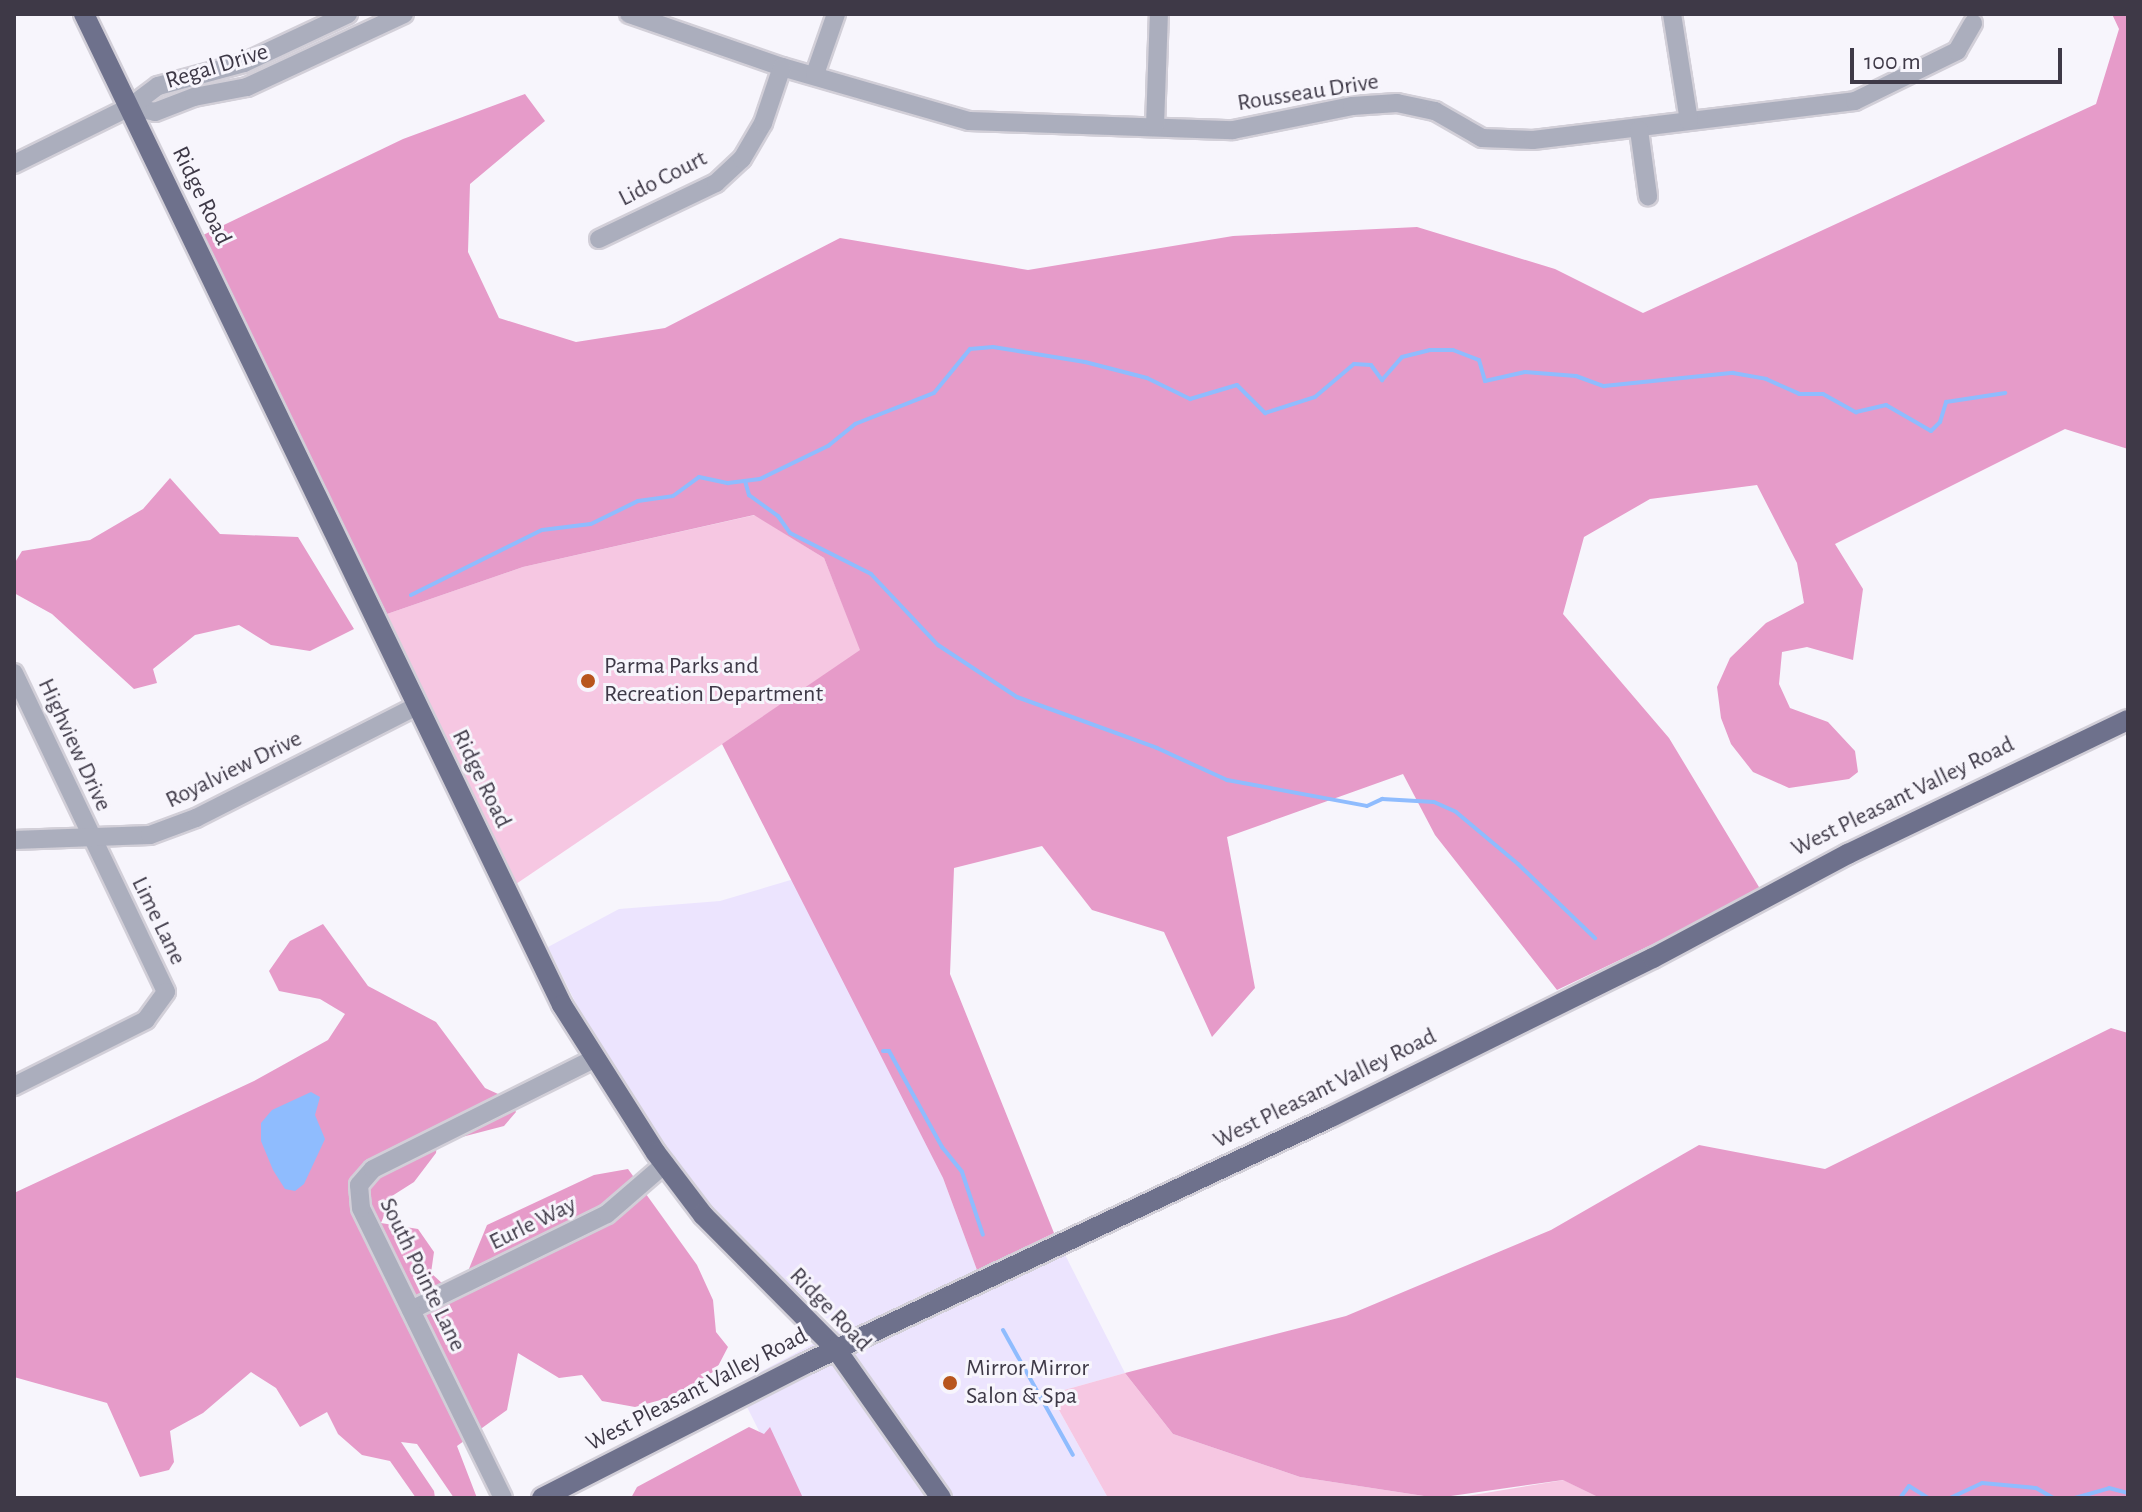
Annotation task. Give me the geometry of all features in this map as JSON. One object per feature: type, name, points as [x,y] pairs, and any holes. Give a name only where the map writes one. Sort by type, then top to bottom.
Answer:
[{"type":"main road","name":"Ridge Road","points":[[84,14],[562,1005],[665,1164],[716,1231],[836,1349],[941,1498]]},
{"type":"main road","name":"West Pleasant Valley Road","points":[[542,1498],[836,1349],[1331,1117],[1653,958],[1836,860],[2128,720]]},
{"type":"street","name":"Regal Drive","points":[[130,107],[158,86],[244,63],[348,14]]},
{"type":"street","name":"Regal Drive","points":[[130,107],[155,112],[194,97],[247,87],[404,14]]},
{"type":"street","name":"Rousseau Drive","points":[[629,14],[782,67],[815,74],[969,121],[1233,130],[1352,106],[1397,103],[1435,111],[1482,138],[1533,140],[1639,130],[1855,101],[1957,51],[1973,23]]},
{"type":"street","points":[[815,74],[836,14]]},
{"type":"street","points":[[1155,126],[1159,14]]},
{"type":"street","points":[[1672,14],[1689,121]]},
{"type":"street","points":[[309,33],[319,53]]},
{"type":"street","name":"Lido Court","points":[[599,239],[716,183],[742,159],[763,123],[782,67]]},
{"type":"street","points":[[14,164],[130,107]]},
{"type":"street","points":[[1639,130],[1648,196]]},
{"type":"street","name":"Highview Drive","points":[[14,673],[92,837]]},
{"type":"street","name":"Royalview Drive","points":[[14,840],[150,835],[196,818],[417,706]]},
{"type":"street","name":"Lime Lane","points":[[14,1086],[146,1020],[166,992],[92,837]]},
{"type":"street","name":"South Pointe Lane","points":[[503,1498],[361,1208],[359,1185],[364,1176],[596,1058]]},
{"type":"street","name":"Eurle Way","points":[[411,1310],[601,1217],[665,1164]]},
{"type":"shaded area","points":[[2112,14],[2128,14],[2128,449],[2065,429],[1835,544],[1863,589],[1853,660],[1807,647],[1782,652],[1779,684],[1790,708],[1828,722],[1855,751],[1858,772],[1849,779],[1789,788],[1753,772],[1731,744],[1721,718],[1717,687],[1730,658],[1766,623],[1804,603],[1797,563],[1757,485],[1650,499],[1584,537],[1563,614],[1669,738],[1762,892],[1557,990],[1435,835],[1403,774],[1227,837],[1255,988],[1212,1037],[1164,932],[1092,910],[1042,846],[954,868],[950,974],[1054,1233],[977,1270],[943,1178],[722,744],[860,650],[824,558],[754,515],[523,567],[387,614],[201,236],[403,139],[525,94],[545,121],[470,184],[468,252],[499,318],[576,342],[665,328],[840,238],[1028,270],[1233,236],[1417,227],[1555,269],[1643,313],[2096,104],[2119,29]]},
{"type":"shaded area","points":[[170,478],[220,534],[298,537],[354,629],[310,651],[271,645],[239,625],[195,635],[153,669],[157,683],[134,689],[52,614],[14,593],[14,564],[22,551],[90,540],[143,509]]},
{"type":"shaded area","points":[[755,515],[824,558],[861,650],[516,884],[387,614],[523,567]]},
{"type":"shaded area","points":[[794,879],[943,1178],[977,1270],[1054,1233],[1125,1373],[1050,1394],[1108,1498],[758,1498],[785,1483],[736,1385],[839,1330],[722,1221],[668,1151],[591,1034],[548,947],[619,909],[720,901]]},
{"type":"shaded area","points":[[323,924],[368,986],[436,1022],[485,1088],[509,1099],[516,1112],[504,1126],[458,1138],[438,1134],[436,1153],[414,1182],[392,1196],[381,1223],[418,1229],[434,1252],[431,1273],[444,1285],[466,1276],[487,1225],[594,1175],[628,1169],[697,1265],[713,1300],[716,1332],[728,1347],[716,1370],[675,1396],[635,1407],[602,1401],[582,1375],[559,1378],[518,1353],[507,1410],[457,1446],[477,1498],[454,1498],[417,1444],[401,1442],[434,1491],[435,1498],[416,1498],[390,1461],[362,1455],[338,1434],[327,1412],[300,1427],[276,1388],[251,1372],[203,1413],[170,1431],[174,1462],[169,1470],[140,1477],[107,1403],[14,1377],[14,1193],[254,1081],[328,1040],[345,1014],[320,999],[279,991],[269,971],[290,941]]},
{"type":"shaded area","points":[[2111,1028],[2128,1033],[2128,1498],[1600,1498],[1563,1480],[1437,1498],[1300,1477],[1173,1434],[1125,1373],[1346,1316],[1551,1230],[1699,1145],[1825,1169]]},
{"type":"shaded area","points":[[1125,1373],[1173,1434],[1300,1477],[1437,1498],[1108,1498],[1050,1394]]},
{"type":"shaded area","points":[[749,1427],[764,1434],[770,1427],[803,1498],[631,1498],[637,1487]]},
{"type":"shaded area","points":[[1564,1480],[1600,1498],[1455,1498]]},
{"type":"water","points":[[311,1092],[320,1097],[315,1115],[325,1139],[304,1184],[295,1191],[285,1189],[261,1141],[261,1123],[272,1110]]},
{"type":"waterway","points":[[411,595],[542,530],[591,524],[638,501],[673,496],[699,477],[728,483],[760,479],[828,446],[855,424],[934,393],[970,349],[993,347],[1085,362],[1147,378],[1190,399],[1237,385],[1265,413],[1315,397],[1354,364],[1371,365],[1382,380],[1402,357],[1430,350],[1453,350],[1479,360],[1485,381],[1525,372],[1576,376],[1604,386],[1733,373],[1766,379],[1799,394],[1823,394],[1856,412],[1886,405],[1931,431],[1940,422],[1946,402],[2005,393]]},
{"type":"waterway","points":[[745,481],[749,495],[778,516],[790,533],[871,574],[938,645],[1017,697],[1157,748],[1227,780],[1367,806],[1382,799],[1434,802],[1456,812],[1518,864],[1595,938]]},
{"type":"waterway","points":[[883,1051],[889,1051],[942,1147],[962,1172],[983,1235]]},
{"type":"waterway","points":[[1003,1330],[1073,1455]]},
{"type":"waterway","points":[[1950,1498],[1982,1483],[2036,1488],[2053,1498]]},
{"type":"waterway","points":[[1900,1498],[1909,1486],[1928,1498]]},
{"type":"waterway","points":[[2075,1498],[2109,1488],[2128,1493]]},
{"type":"waterway","points":[[1831,1498],[1840,1498]]},
{"type":"place","name":"Parma Parks and Recreation Department","points":[[588,681]]},
{"type":"place","name":"Mirror Mirror Salon & Spa","points":[[950,1383]]}]
